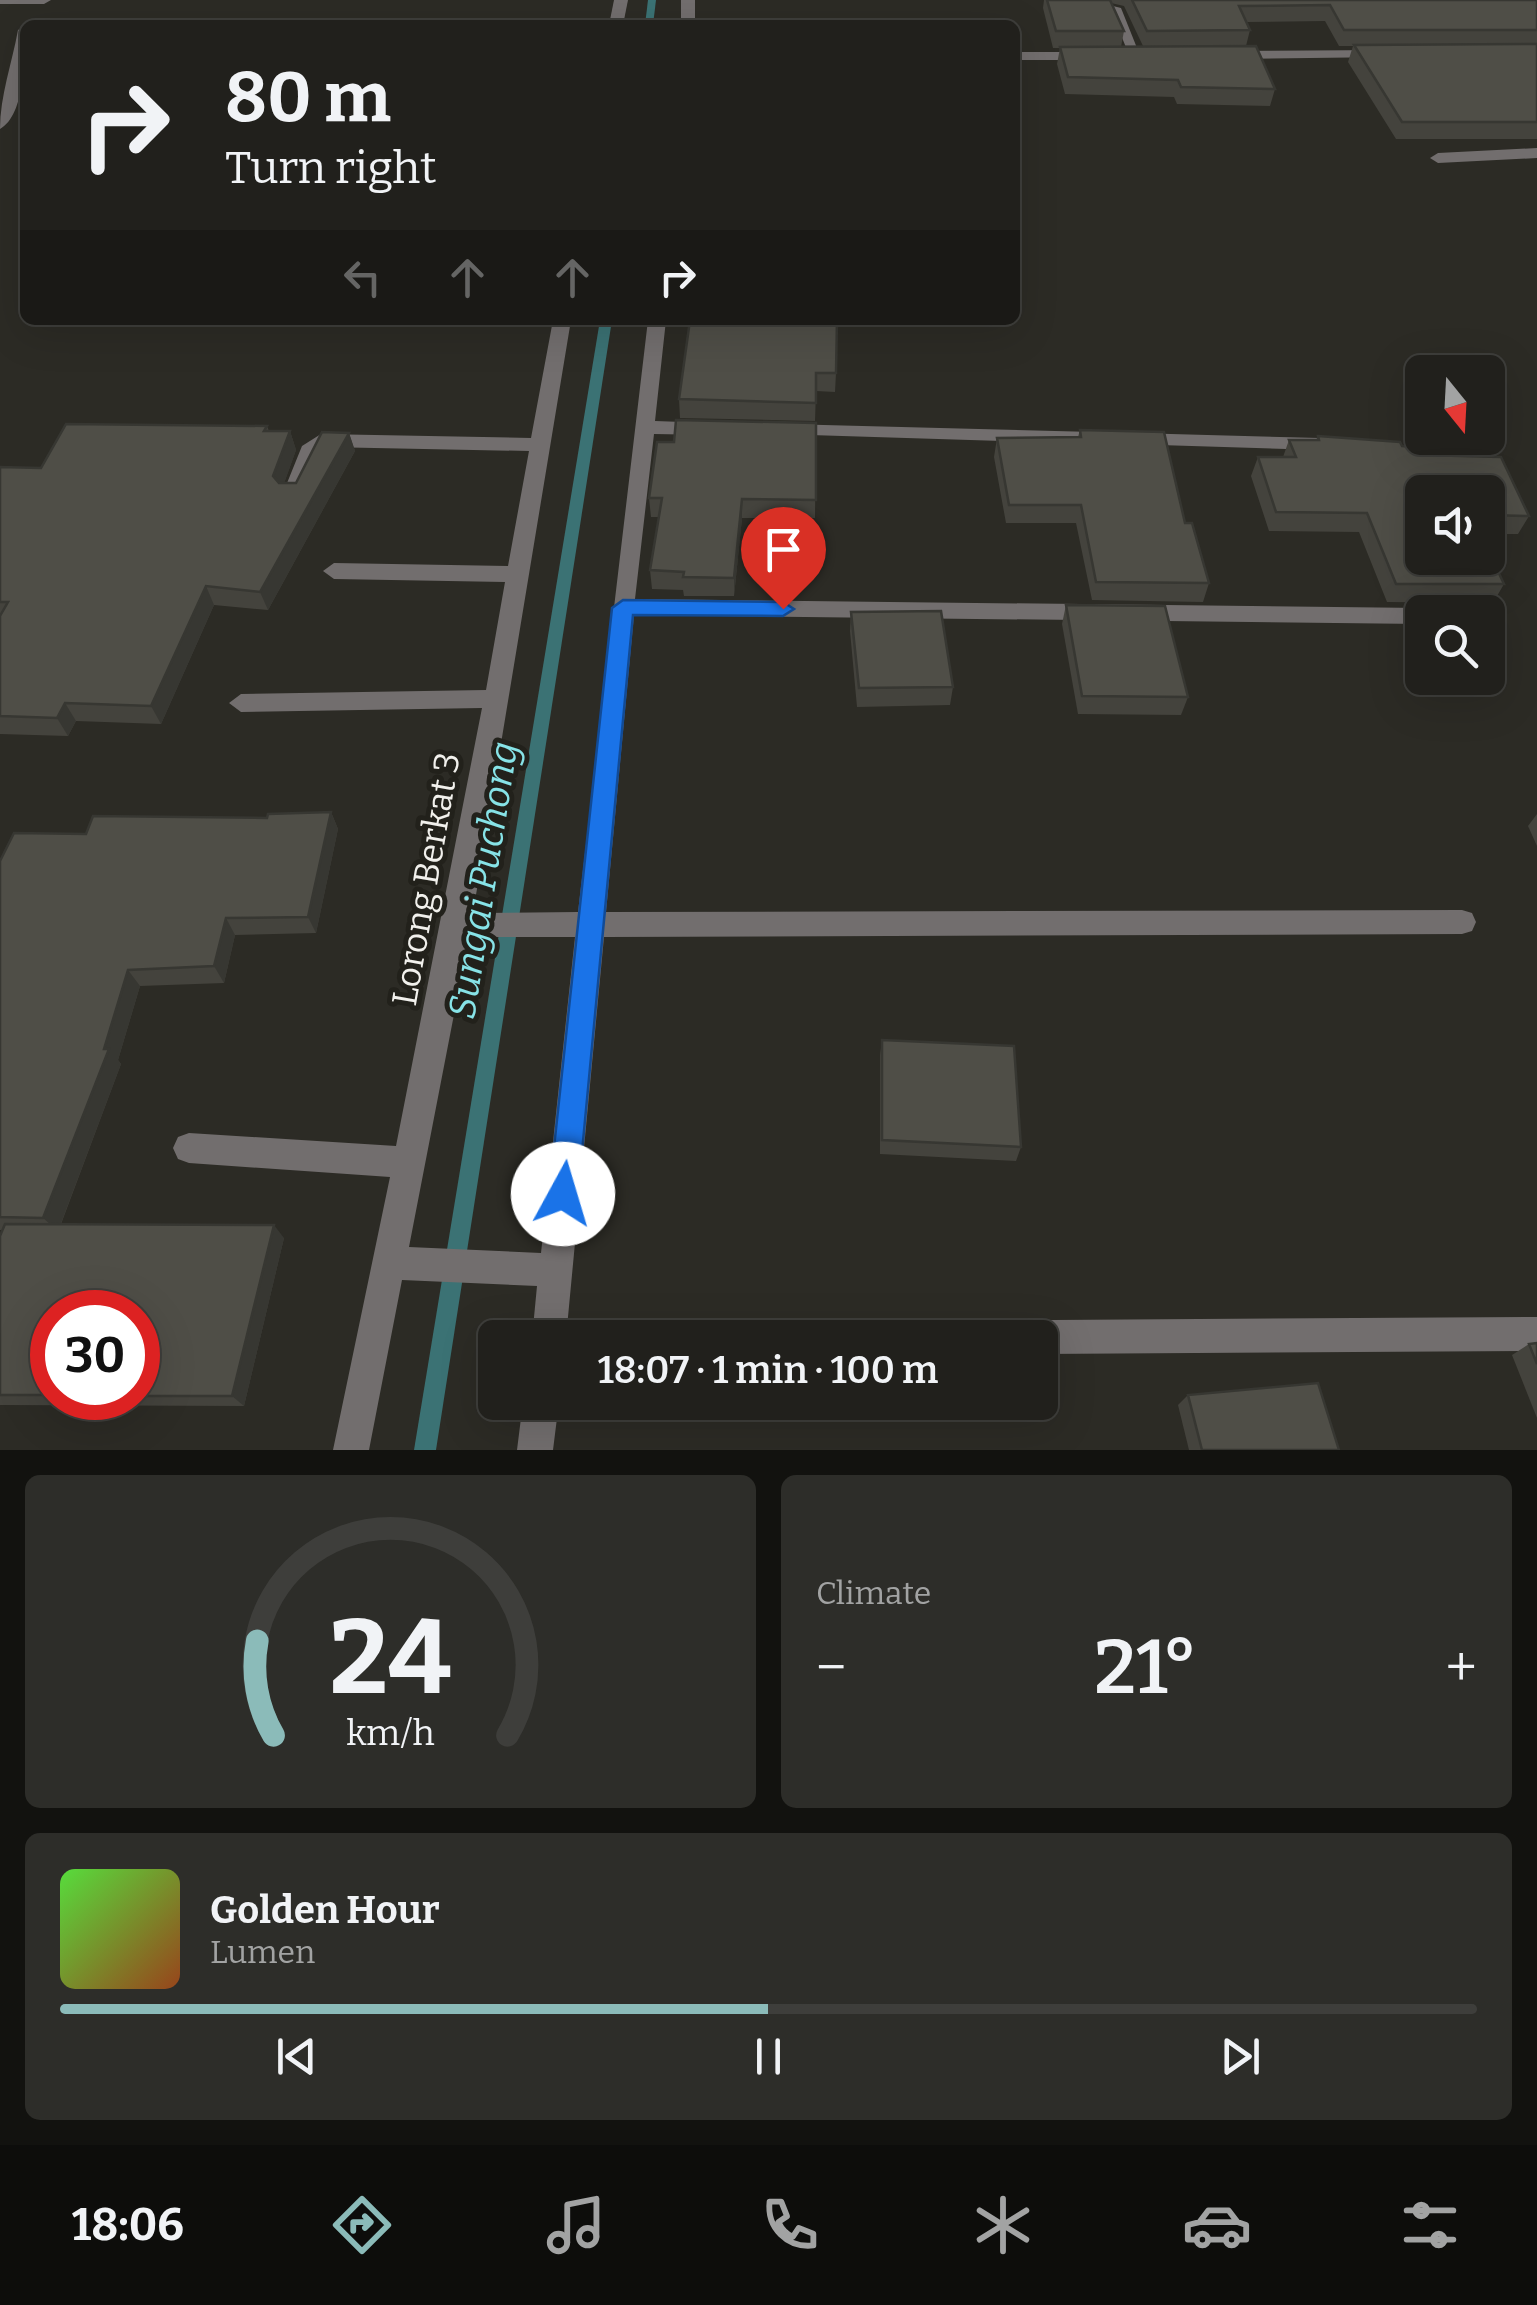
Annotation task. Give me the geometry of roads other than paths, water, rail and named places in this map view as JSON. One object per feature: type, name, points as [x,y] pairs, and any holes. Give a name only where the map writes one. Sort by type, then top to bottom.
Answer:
[{"type":"street","points":[[0,0],[28,13]]},
{"type":"street","points":[[0,12],[28,13],[44,0]]},
{"type":"street","points":[[1114,8],[1136,56]]},
{"type":"street","points":[[1212,55],[1403,54]]},
{"type":"street","points":[[1119,56],[1155,55]]},
{"type":"street","points":[[1020,56],[1102,56]]},
{"type":"street","points":[[0,124],[20,81]]},
{"type":"street","points":[[1438,158],[1537,152]]},
{"type":"street","name":"Lorong Berkat 3","points":[[351,1450],[457,925],[561,325]]},
{"type":"street","points":[[551,1320],[623,608],[657,325]]},
{"type":"street","points":[[645,427],[724,429]]},
{"type":"street","points":[[764,430],[1343,444]]},
{"type":"street","points":[[294,493],[312,446],[321,440],[540,445]]},
{"type":"street","points":[[334,571],[518,574]]},
{"type":"street","points":[[623,608],[1405,616]]},
{"type":"street","points":[[242,703],[496,699]]},
{"type":"street","points":[[457,925],[1462,922]]},
{"type":"street","points":[[189,1148],[410,1163]]},
{"type":"street","points":[[390,1263],[556,1270]]},
{"type":"street","points":[[1058,1337],[1537,1334]]},
{"type":"street","points":[[535,1450],[539,1420]]},
{"type":"waterway","name":"Sungai Puchong","points":[[650,20],[652,0]]},
{"type":"waterway","name":"Sungai Puchong","points":[[425,1450],[605,325]]}]
